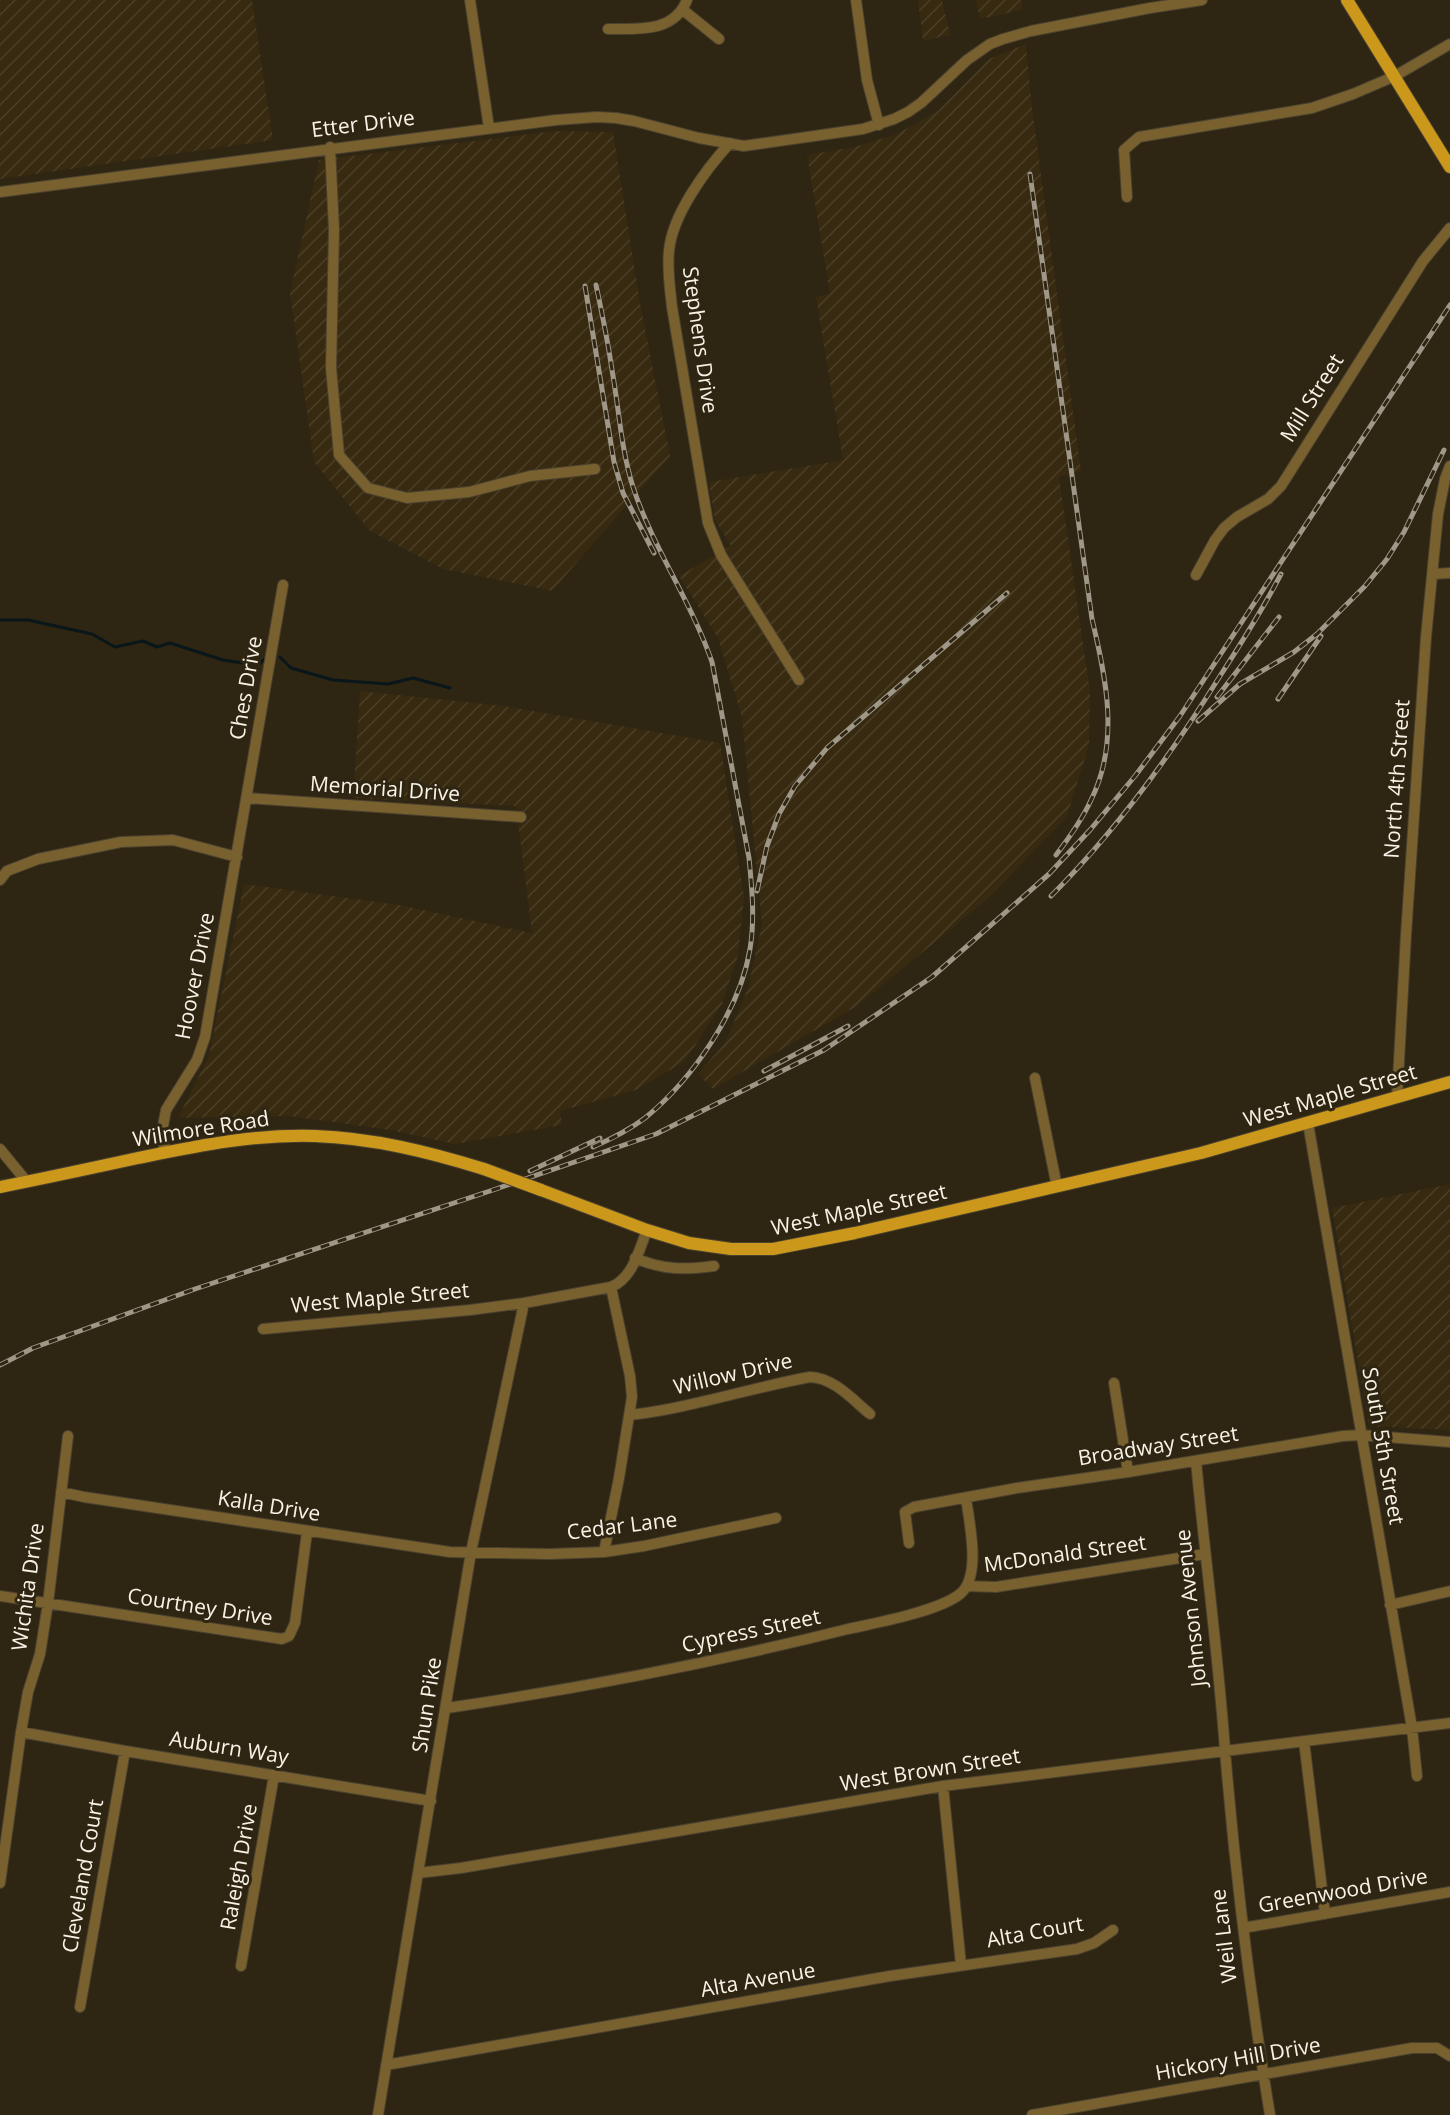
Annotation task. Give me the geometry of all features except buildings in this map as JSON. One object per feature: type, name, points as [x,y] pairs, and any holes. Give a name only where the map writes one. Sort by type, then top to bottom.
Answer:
[{"type":"main road","points":[[1347,0],[1450,167]]},
{"type":"main road","name":"West Maple Street","points":[[647,1230],[710,1247],[731,1249],[772,1248],[845,1235],[1201,1153],[1450,1082]]},
{"type":"main road","name":"Wilmore Road","points":[[0,1187],[235,1139],[314,1136],[358,1139],[407,1147],[484,1169],[647,1230]]},
{"type":"street","points":[[470,0],[489,128]]},
{"type":"street","points":[[856,0],[867,80],[879,125]]},
{"type":"street","points":[[730,143],[744,146],[759,145],[828,136],[879,125],[914,107],[967,60],[990,44],[1041,29],[1202,0]]},
{"type":"street","points":[[608,29],[656,28],[670,22],[685,5],[719,39]]},
{"type":"street","points":[[1127,197],[1124,150],[1139,137],[1312,108],[1395,76],[1450,44]]},
{"type":"street","name":"Etter Drive","points":[[0,192],[330,147],[597,117],[634,121],[699,138],[730,143]]},
{"type":"street","name":"Stephens Drive","points":[[730,143],[681,212],[669,249],[669,277],[708,523],[721,555],[799,680]]},
{"type":"street","points":[[330,147],[334,230],[331,368],[339,455],[368,488],[407,498],[469,492],[530,476],[595,469]]},
{"type":"street","name":"Mill Street","points":[[1196,575],[1224,528],[1268,499],[1281,486],[1423,261],[1450,228]]},
{"type":"street","name":"North 4th Street","points":[[1397,1097],[1426,637],[1438,514],[1450,466]]},
{"type":"street","points":[[1433,574],[1450,573]]},
{"type":"street","name":"Ches Drive","points":[[247,798],[283,585]]},
{"type":"street","name":"Memorial Drive","points":[[247,798],[521,817]]},
{"type":"street","name":"Hoover Drive","points":[[164,1153],[163,1126],[166,1110],[197,1060],[204,1043],[247,798]]},
{"type":"street","points":[[0,880],[8,871],[38,859],[121,842],[173,840],[237,857]]},
{"type":"street","points":[[1035,1078],[1057,1187]]},
{"type":"street","name":"South 5th Street","points":[[1308,1123],[1412,1728],[1417,1776]]},
{"type":"street","points":[[0,1149],[27,1182]]},
{"type":"street","points":[[604,1552],[632,1397],[630,1376],[611,1287],[624,1279],[636,1258],[647,1230]]},
{"type":"street","points":[[636,1258],[673,1269],[714,1266]]},
{"type":"street","name":"West Maple Street","points":[[263,1329],[470,1310],[611,1287]]},
{"type":"street","name":"Shun Pike","points":[[378,2115],[471,1552],[524,1303]]},
{"type":"street","name":"Willow Drive","points":[[630,1415],[707,1401],[810,1377],[832,1383],[870,1414]]},
{"type":"street","points":[[1114,1383],[1128,1472]]},
{"type":"street","name":"Broadway Street","points":[[909,1543],[906,1512],[914,1507],[966,1497],[1361,1435],[1450,1442]]},
{"type":"street","name":"Wichita Drive","points":[[0,1883],[21,1731],[48,1603],[68,1436]]},
{"type":"street","name":"Johnson Avenue","points":[[1196,1461],[1226,1751]]},
{"type":"street","name":"Kalla Drive","points":[[61,1492],[307,1532],[450,1552],[471,1552]]},
{"type":"street","points":[[966,1497],[973,1567],[967,1586]]},
{"type":"street","name":"Cedar Lane","points":[[471,1552],[550,1554],[604,1552],[644,1546],[776,1518]]},
{"type":"street","name":"Courtney Drive","points":[[0,1596],[282,1639],[289,1636],[295,1623],[307,1532]]},
{"type":"street","name":"McDonald Street","points":[[967,1586],[996,1587],[1204,1554]]},
{"type":"street","name":"Cypress Street","points":[[447,1708],[655,1672],[797,1642],[923,1610],[961,1594],[967,1586]]},
{"type":"street","points":[[1390,1605],[1450,1591]]},
{"type":"street","name":"West Brown Street","points":[[418,1873],[461,1868],[943,1786],[1450,1723]]},
{"type":"street","name":"Auburn Way","points":[[21,1731],[125,1751],[431,1801]]},
{"type":"street","points":[[1304,1741],[1325,1914]]},
{"type":"street","name":"Cleveland Court","points":[[80,2007],[125,1751]]},
{"type":"street","name":"Weil Lane","points":[[1226,1751],[1231,1827],[1253,2013],[1270,2115]]},
{"type":"street","name":"Raleigh Drive","points":[[241,1966],[274,1775]]},
{"type":"street","points":[[943,1786],[961,1965]]},
{"type":"street","name":"Greenwood Drive","points":[[1243,1928],[1450,1892]]},
{"type":"street","name":"Alta Court","points":[[961,1965],[1077,1949],[1113,1930]]},
{"type":"street","name":"Alta Avenue","points":[[386,2065],[961,1965]]},
{"type":"street","name":"Hickory Hill Drive","points":[[1032,2115],[1412,2048],[1437,2048],[1450,2056]]},
{"type":"shaded area","points":[[0,0],[252,0],[273,140],[0,179]]},
{"type":"shaded area","points":[[918,0],[942,0],[950,35],[923,41]]},
{"type":"shaded area","points":[[976,0],[1021,0],[1023,10],[980,19]]},
{"type":"shaded area","points":[[1026,44],[1031,100],[1081,471],[1059,477],[1090,692],[1089,745],[1067,816],[991,896],[857,1006],[713,1089],[698,1074],[725,1043],[748,988],[762,924],[742,718],[718,638],[679,576],[731,546],[715,520],[709,482],[843,460],[816,297],[830,294],[807,155],[854,147],[897,134],[939,110],[989,59]]},
{"type":"shaded area","points":[[554,131],[613,132],[640,303],[670,456],[552,591],[443,569],[370,531],[314,462],[290,293],[319,160]]},
{"type":"shaded area","points":[[360,691],[504,706],[720,743],[744,897],[738,955],[722,1004],[685,1061],[636,1090],[560,1111],[562,1125],[455,1144],[390,1130],[289,1116],[178,1118],[209,1056],[244,884],[399,905],[532,933],[516,806],[353,798]]},
{"type":"shaded area","points":[[1450,1184],[1450,1430],[1369,1426],[1332,1208]]},
{"type":"waterway","points":[[0,620],[28,620],[92,634],[115,647],[143,641],[157,647],[170,643],[223,660],[260,663],[265,659]]},
{"type":"waterway","points":[[280,657],[291,668],[333,680],[388,684],[413,678],[450,688]]},
{"type":"railway","points":[[1030,174],[1092,619],[1102,664],[1108,710],[1108,733],[1100,778],[1084,815],[1056,855]]},
{"type":"railway","points":[[593,1147],[645,1118],[680,1084],[712,1042],[736,996],[745,972],[752,938],[753,915],[749,858],[712,662],[694,618],[641,510],[633,487],[623,444],[609,349],[596,285]]},
{"type":"railway","points":[[585,286],[614,462],[623,493],[654,553]]},
{"type":"railway","points":[[0,1365],[33,1348],[195,1289],[656,1134],[824,1050],[932,977],[1049,874],[1135,776],[1180,716],[1450,305]]},
{"type":"railway","points":[[1198,721],[1240,684],[1294,652],[1317,634],[1365,586],[1387,559],[1404,532],[1444,450]]},
{"type":"railway","points":[[1051,896],[1098,845],[1142,791],[1244,638],[1281,574]]},
{"type":"railway","points":[[757,891],[767,846],[779,814],[795,786],[827,748],[1007,593]]},
{"type":"railway","points":[[1217,697],[1279,617]]},
{"type":"railway","points":[[1278,699],[1321,636]]},
{"type":"railway","points":[[764,1071],[848,1026]]},
{"type":"railway","points":[[530,1171],[600,1138]]}]
